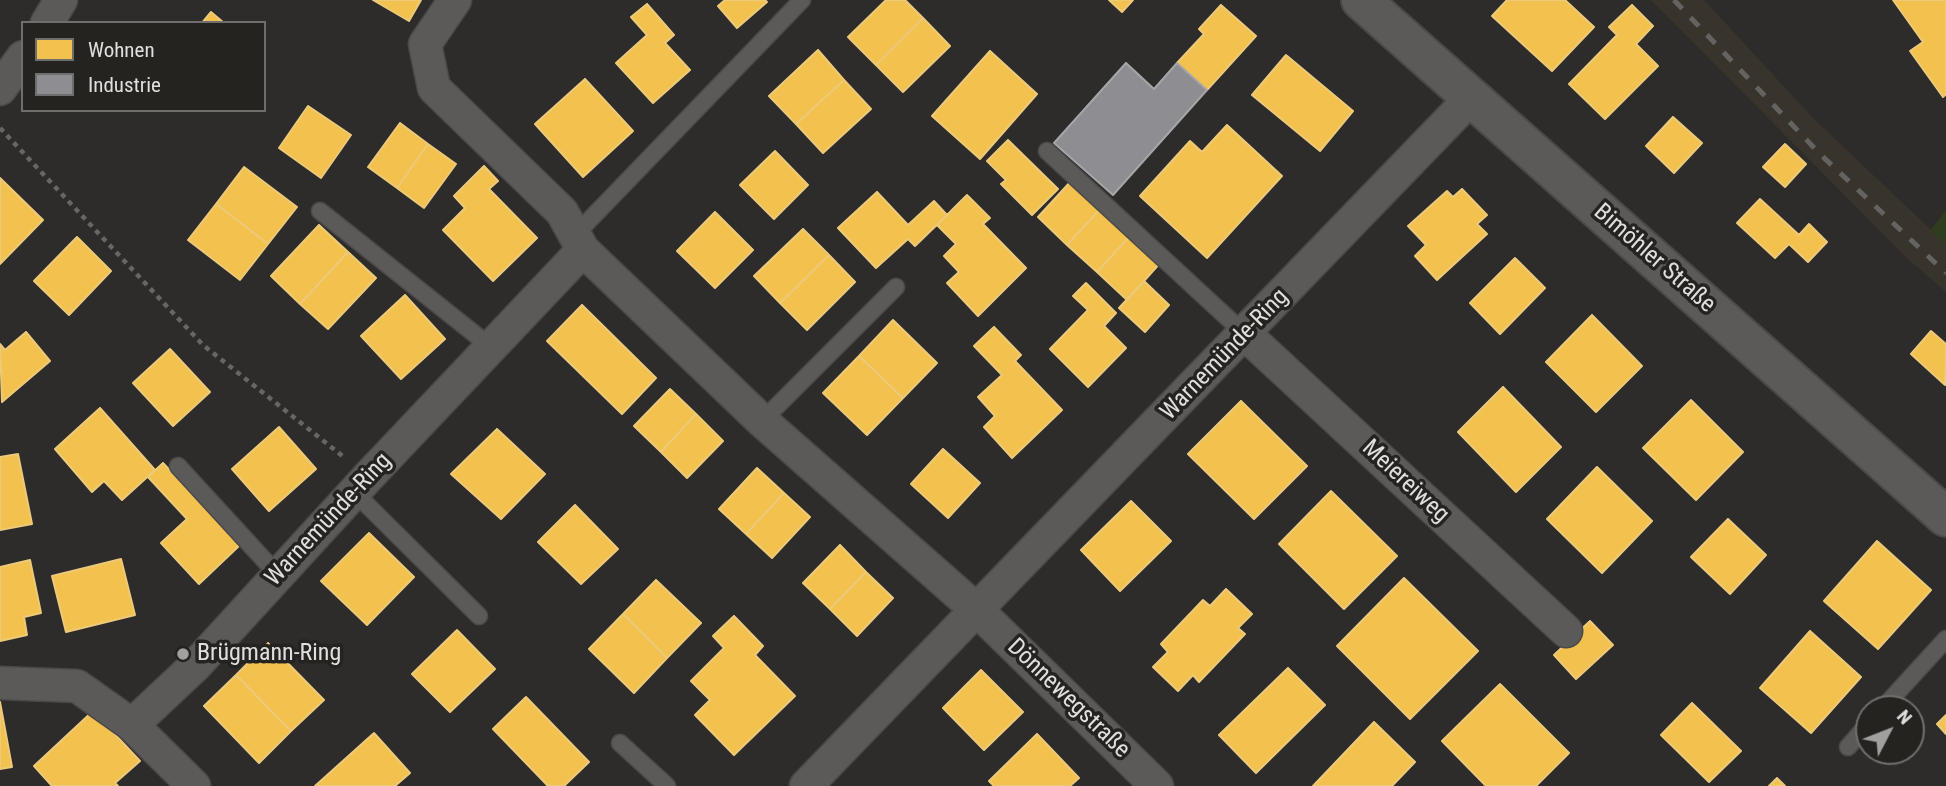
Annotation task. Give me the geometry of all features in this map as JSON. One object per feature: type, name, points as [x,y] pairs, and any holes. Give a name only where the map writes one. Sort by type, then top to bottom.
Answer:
[{"type":"street","points":[[48,21],[61,0]]},
{"type":"street","points":[[455,0],[425,44],[434,88],[562,212],[579,242],[762,421],[978,611]]},
{"type":"street","name":"Bimöhler Straße","points":[[1361,0],[1946,517]]},
{"type":"street","points":[[0,89],[21,60]]},
{"type":"street","name":"Warnemünde-Ring","points":[[806,786],[1471,98]]},
{"type":"street","name":"Warnemünde-Ring","points":[[132,725],[196,665],[491,347],[579,242]]},
{"type":"street","name":"Meiereiweg","points":[[1245,334],[1566,631]]},
{"type":"street","name":"Dönnewegstraße","points":[[978,611],[1156,785]]},
{"type":"street","points":[[0,683],[77,686],[132,725],[194,786]]},
{"type":"lane","points":[[579,242],[802,0]]},
{"type":"lane","points":[[1047,151],[1245,334]]},
{"type":"lane","points":[[320,211],[491,347]]},
{"type":"lane","points":[[762,421],[896,287]]},
{"type":"lane","points":[[178,466],[278,575]]},
{"type":"lane","points":[[361,485],[479,616]]},
{"type":"lane","points":[[1895,695],[1946,639]]},
{"type":"lane","points":[[1848,747],[1855,739]]},
{"type":"lane","points":[[620,743],[667,786]]},
{"type":"path","points":[[0,128],[203,345],[361,485]]},
{"type":"shaded area","points":[[1651,0],[1704,0],[1814,119],[1946,244],[1946,292],[1909,260]]},
{"type":"green space","points":[[1946,210],[1946,244],[1930,231]]},
{"type":"building: Wohnen","points":[[373,0],[421,0],[409,21]]},
{"type":"building: Wohnen","points":[[725,0],[767,2],[737,28],[718,6]]},
{"type":"building: Wohnen","points":[[886,0],[905,0],[923,18],[876,65],[848,37]]},
{"type":"building: Wohnen","points":[[1109,0],[1133,0],[1122,12]]},
{"type":"building: Wohnen","points":[[1507,0],[1565,0],[1594,27],[1552,71],[1492,16]]},
{"type":"building: Wohnen","points":[[1893,0],[1946,0],[1946,94],[1943,97],[1910,51],[1923,42]]},
{"type":"building: Wohnen","points":[[647,4],[674,35],[665,43],[690,70],[653,103],[616,63],[647,35],[631,17]]},
{"type":"building: Wohnen","points":[[1221,5],[1256,36],[1207,90],[1177,63],[1204,34],[1199,29]]},
{"type":"building: Wohnen","points":[[1632,5],[1653,26],[1636,44],[1658,66],[1605,119],[1569,84],[1617,35],[1609,27]]},
{"type":"building: Wohnen","points":[[211,12],[222,21],[204,21]]},
{"type":"building: Wohnen","points":[[923,18],[950,46],[903,92],[876,65]]},
{"type":"building: Wohnen","points":[[818,50],[844,80],[796,124],[769,96]]},
{"type":"building: Wohnen","points":[[990,51],[1037,94],[980,159],[932,116]]},
{"type":"building: Wohnen","points":[[1286,55],[1353,111],[1320,151],[1252,95]]},
{"type":"building: Wohnen","points":[[585,79],[633,131],[583,177],[535,124]]},
{"type":"building: Wohnen","points":[[844,80],[871,109],[823,153],[796,124]]},
{"type":"building: Wohnen","points":[[308,106],[351,135],[321,178],[279,148]]},
{"type":"building: Wohnen","points":[[1673,117],[1702,143],[1674,173],[1646,146]]},
{"type":"building: Wohnen","points":[[400,123],[428,144],[397,188],[368,167]]},
{"type":"building: Wohnen","points":[[1227,125],[1282,176],[1207,258],[1140,196],[1190,141],[1202,152]]},
{"type":"building: Wohnen","points":[[1008,140],[1058,189],[1032,215],[1001,184],[1006,180],[987,161]]},
{"type":"building: Wohnen","points":[[428,144],[456,164],[424,208],[397,188]]},
{"type":"building: Wohnen","points":[[1785,144],[1806,164],[1785,187],[1763,167]]},
{"type":"building: Wohnen","points":[[775,151],[808,185],[774,219],[740,185]]},
{"type":"building: Wohnen","points":[[484,166],[498,181],[489,189],[537,238],[493,281],[443,230],[465,208],[454,196]]},
{"type":"building: Wohnen","points":[[244,167],[297,207],[268,244],[216,204]]},
{"type":"building: Wohnen","points":[[0,178],[43,220],[0,264]]},
{"type":"building: Wohnen","points":[[1072,180],[1102,207],[1067,245],[1038,217]]},
{"type":"building: Wohnen","points":[[1462,189],[1487,215],[1477,224],[1487,234],[1437,280],[1415,256],[1426,245],[1408,226],[1447,191],[1453,197]]},
{"type":"building: Wohnen","points":[[877,192],[908,225],[934,201],[947,215],[915,246],[908,239],[876,268],[838,228]]},
{"type":"building: Wohnen","points":[[967,195],[990,218],[983,224],[1026,268],[978,316],[947,283],[959,272],[944,256],[956,244],[937,225]]},
{"type":"building: Wohnen","points":[[1760,199],[1799,235],[1809,224],[1827,242],[1808,262],[1789,244],[1775,258],[1737,223]]},
{"type":"building: Wohnen","points":[[216,204],[268,244],[240,280],[188,240]]},
{"type":"building: Wohnen","points":[[1102,207],[1131,235],[1097,272],[1067,245]]},
{"type":"building: Wohnen","points":[[715,212],[753,250],[715,288],[677,251]]},
{"type":"building: Wohnen","points":[[319,225],[348,252],[300,304],[271,276]]},
{"type":"building: Wohnen","points":[[803,229],[829,255],[780,303],[754,276]]},
{"type":"building: Wohnen","points":[[1131,235],[1161,262],[1127,300],[1097,272]]},
{"type":"building: Wohnen","points":[[77,237],[111,271],[69,315],[34,281]]},
{"type":"building: Wohnen","points":[[348,252],[376,278],[328,329],[300,304]]},
{"type":"building: Wohnen","points":[[829,255],[855,282],[807,330],[780,303]]},
{"type":"building: Wohnen","points":[[1515,258],[1545,288],[1500,334],[1470,303]]},
{"type":"building: Wohnen","points":[[1144,281],[1169,305],[1145,332],[1119,308]]},
{"type":"building: Wohnen","points":[[1086,283],[1116,313],[1104,326],[1126,348],[1088,387],[1050,349],[1088,310],[1073,296]]},
{"type":"building: Wohnen","points":[[405,295],[445,339],[401,379],[361,336]]},
{"type":"building: Wohnen","points":[[582,305],[656,378],[622,414],[547,341]]},
{"type":"building: Wohnen","points":[[1592,315],[1642,366],[1596,412],[1546,362]]},
{"type":"building: Wohnen","points":[[893,320],[937,363],[903,398],[859,356]]},
{"type":"building: Wohnen","points":[[994,327],[1021,355],[1015,361],[1062,410],[1012,458],[984,427],[995,416],[978,397],[1002,375],[974,346]]},
{"type":"building: Wohnen","points":[[1931,331],[1946,344],[1945,385],[1911,354]]},
{"type":"building: Wohnen","points":[[26,332],[50,361],[2,402],[0,344],[5,350]]},
{"type":"building: Wohnen","points":[[170,349],[210,392],[173,426],[133,383]]},
{"type":"building: Wohnen","points":[[859,356],[903,398],[867,435],[823,393]]},
{"type":"building: Wohnen","points":[[1503,387],[1561,447],[1516,492],[1458,432]]},
{"type":"building: Wohnen","points":[[670,389],[696,414],[661,452],[634,426]]},
{"type":"building: Wohnen","points":[[1691,400],[1743,452],[1696,500],[1643,448]]},
{"type":"building: Wohnen","points":[[1241,401],[1307,466],[1254,519],[1188,454]]},
{"type":"building: Wohnen","points":[[100,408],[155,470],[122,500],[104,481],[92,492],[55,449]]},
{"type":"building: Wohnen","points":[[696,414],[723,441],[687,478],[661,452]]},
{"type":"building: Wohnen","points":[[279,427],[316,469],[269,511],[232,469]]},
{"type":"building: Wohnen","points":[[497,429],[545,474],[501,519],[451,474]]},
{"type":"building: Wohnen","points":[[943,449],[980,483],[948,518],[911,484]]},
{"type":"building: Wohnen","points":[[18,454],[32,524],[0,530],[0,457]]},
{"type":"building: Wohnen","points":[[163,463],[240,545],[199,584],[161,543],[187,519],[148,477]]},
{"type":"building: Wohnen","points":[[1597,467],[1652,521],[1602,573],[1547,519]]},
{"type":"building: Wohnen","points":[[757,468],[784,493],[746,534],[719,509]]},
{"type":"building: Wohnen","points":[[1331,491],[1397,556],[1344,609],[1279,544]]},
{"type":"building: Wohnen","points":[[784,493],[810,517],[772,558],[746,534]]},
{"type":"building: Wohnen","points":[[1131,501],[1171,541],[1120,591],[1081,550]]},
{"type":"building: Wohnen","points":[[575,505],[618,549],[581,584],[538,542]]},
{"type":"building: Wohnen","points":[[1728,519],[1766,555],[1730,594],[1691,557]]},
{"type":"building: Wohnen","points":[[369,533],[414,577],[367,625],[321,581]]},
{"type":"building: Wohnen","points":[[1877,541],[1931,590],[1878,649],[1824,601]]},
{"type":"building: Wohnen","points":[[840,545],[866,572],[830,609],[803,583]]},
{"type":"building: Wohnen","points":[[121,559],[135,615],[66,632],[52,576]]},
{"type":"building: Wohnen","points":[[30,560],[41,613],[24,617],[27,635],[0,641],[0,567]]},
{"type":"building: Wohnen","points":[[866,572],[893,598],[857,636],[830,609]]},
{"type":"building: Wohnen","points":[[1404,578],[1478,651],[1410,719],[1337,646]]},
{"type":"building: Wohnen","points":[[656,580],[701,623],[667,658],[623,614]]},
{"type":"building: Wohnen","points":[[1226,589],[1252,614],[1238,628],[1245,634],[1199,682],[1193,675],[1178,691],[1153,667],[1168,652],[1161,644],[1203,600],[1210,606]]},
{"type":"building: Wohnen","points":[[623,614],[667,658],[634,693],[589,649]]},
{"type":"building: Wohnen","points":[[734,616],[763,646],[755,655],[795,696],[734,755],[695,715],[710,700],[691,681],[724,648],[713,636]]},
{"type":"building: Wohnen","points":[[1590,621],[1613,645],[1576,679],[1554,655]]},
{"type":"building: Wohnen","points":[[457,630],[495,669],[450,712],[412,674]]},
{"type":"building: Wohnen","points":[[1810,631],[1861,677],[1811,733],[1760,688]]},
{"type":"building: Wohnen","points":[[268,643],[324,700],[291,731],[236,675]]},
{"type":"building: Wohnen","points":[[1288,668],[1325,705],[1256,773],[1219,735]]},
{"type":"building: Wohnen","points":[[981,670],[1023,712],[984,750],[943,708]]},
{"type":"building: Wohnen","points":[[236,675],[291,731],[259,763],[204,706]]},
{"type":"building: Wohnen","points":[[1500,684],[1569,753],[1536,786],[1486,786],[1442,741]]},
{"type":"building: Wohnen","points":[[526,697],[589,762],[564,786],[548,786],[493,729]]},
{"type":"building: Wohnen","points":[[0,702],[12,767],[0,769]]},
{"type":"building: Wohnen","points":[[1692,703],[1741,751],[1709,782],[1661,735]]},
{"type":"building: Wohnen","points":[[93,711],[140,761],[115,783],[118,786],[52,786],[34,766]]},
{"type":"building: Wohnen","points":[[1946,715],[1946,734],[1937,724]]},
{"type":"building: Wohnen","points":[[1374,722],[1415,762],[1392,786],[1313,786]]},
{"type":"building: Wohnen","points":[[374,733],[410,773],[395,786],[315,786]]},
{"type":"building: Wohnen","points":[[1037,734],[1079,778],[1070,786],[994,786],[989,781]]},
{"type":"building: Wohnen","points":[[1777,778],[1785,786],[1769,786]]},
{"type":"building: Industrie","points":[[1126,63],[1154,89],[1177,63],[1207,90],[1113,195],[1054,143]]},
{"type":"railway","points":[[1674,0],[1819,153],[1946,273]]},
{"type":"place","name":"Brügmann-Ring","points":[[183,654]]}]
